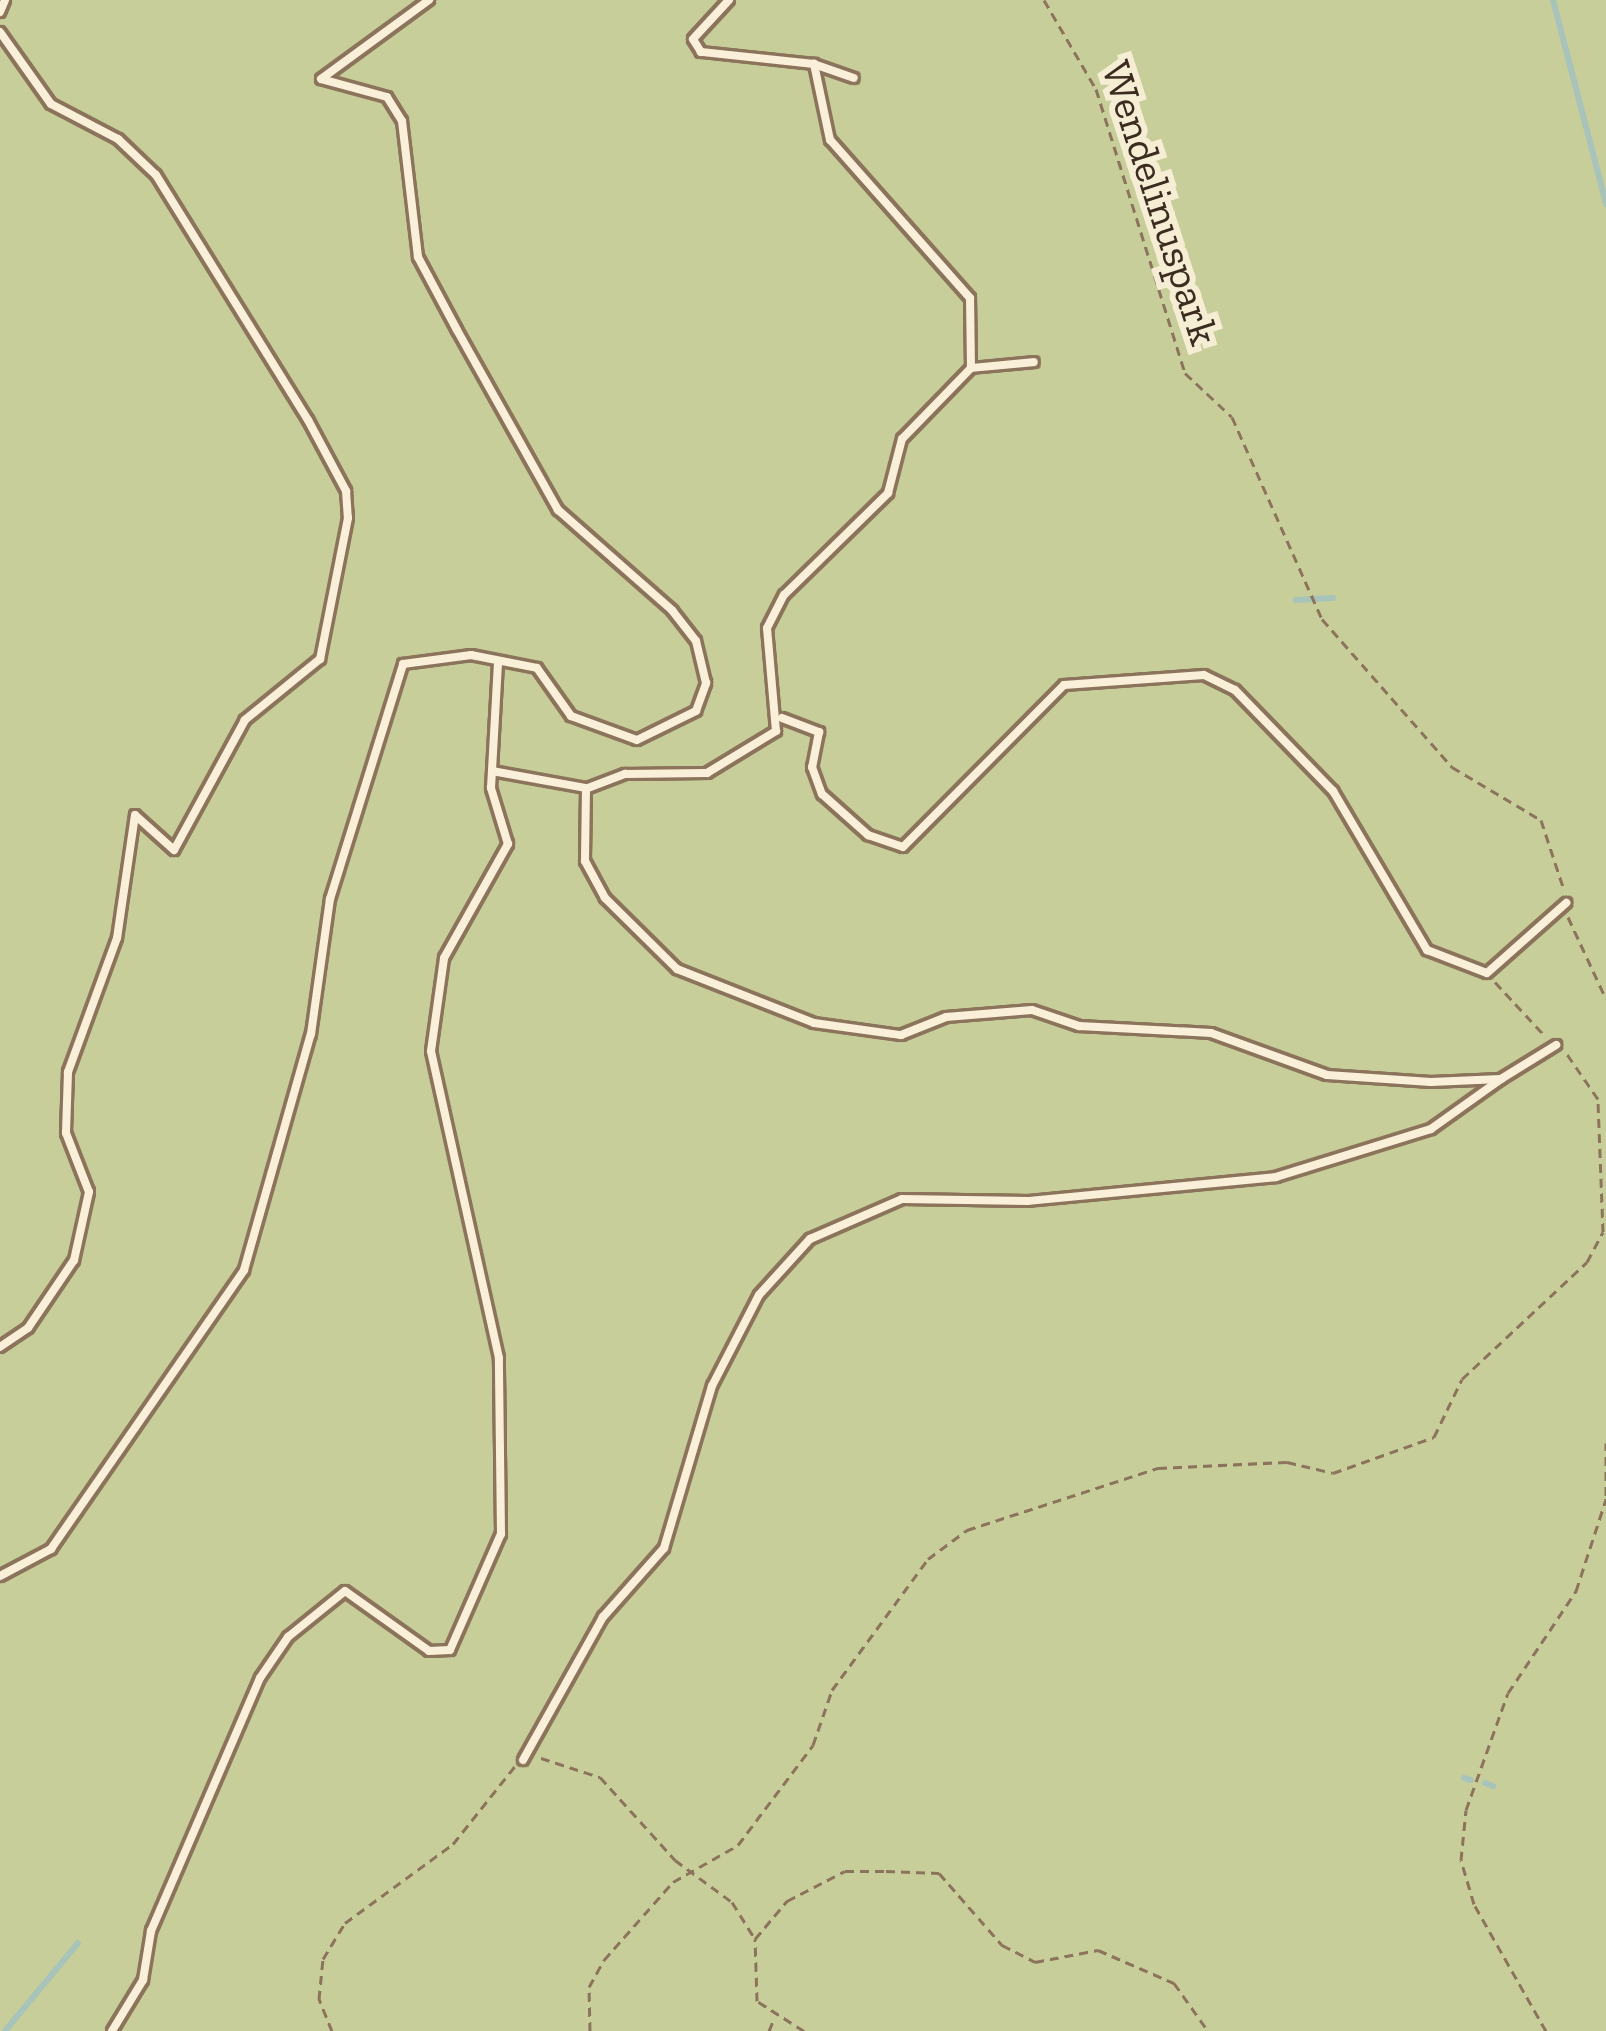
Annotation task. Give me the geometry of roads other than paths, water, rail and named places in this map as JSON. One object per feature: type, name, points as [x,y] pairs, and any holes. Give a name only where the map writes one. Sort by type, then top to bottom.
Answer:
[{"type":"lane","points":[[0,12],[5,0]]},
{"type":"lane","points":[[0,1576],[51,1549],[244,1270],[311,1034],[330,899],[403,664],[434,654],[537,668],[572,716],[637,740],[696,711],[706,683],[697,641],[673,610],[558,510],[457,330],[418,257],[402,121],[387,98],[321,79],[429,0]]},
{"type":"lane","points":[[730,0],[693,39],[700,52],[814,64],[854,78]]},
{"type":"lane","points":[[0,32],[51,104],[156,175],[308,420],[346,490],[348,518],[320,659],[245,720],[174,850],[135,815],[118,938],[68,1072],[66,1133],[89,1192],[74,1260],[28,1328],[0,1347]]},
{"type":"lane","points":[[814,64],[830,140],[970,298],[971,368]]},
{"type":"lane","points":[[1034,362],[971,368],[902,439],[888,493],[784,595],[767,628],[765,676],[782,718],[819,732],[812,767],[822,794],[868,835],[903,847],[1064,685],[1204,675],[1235,690],[1333,791],[1411,934],[1487,973],[1566,903]]},
{"type":"lane","points":[[112,2031],[143,1981],[151,1930],[288,1637],[345,1591],[429,1651],[450,1650],[501,1534],[500,1358],[431,1051],[444,958],[508,844],[492,771],[498,661]]},
{"type":"lane","points":[[492,771],[586,788],[625,774],[707,773],[782,718]]},
{"type":"lane","points":[[586,788],[585,861],[605,898],[677,969],[814,1023],[901,1035],[946,1016],[1032,1010],[1078,1026],[1211,1033],[1327,1075],[1501,1078]]},
{"type":"lane","points":[[523,1760],[603,1617],[664,1548],[712,1386],[759,1294],[810,1239],[902,1199],[1028,1201],[1276,1177],[1431,1130],[1501,1078],[1556,1045]]},
{"type":"waterway","points":[[1553,0],[1606,204]]},
{"type":"waterway","points":[[1296,600],[1333,598]]},
{"type":"waterway","points":[[1464,1778],[1471,1780]]},
{"type":"waterway","points":[[1485,1783],[1493,1786]]},
{"type":"waterway","points":[[5,2031],[78,1943]]}]
